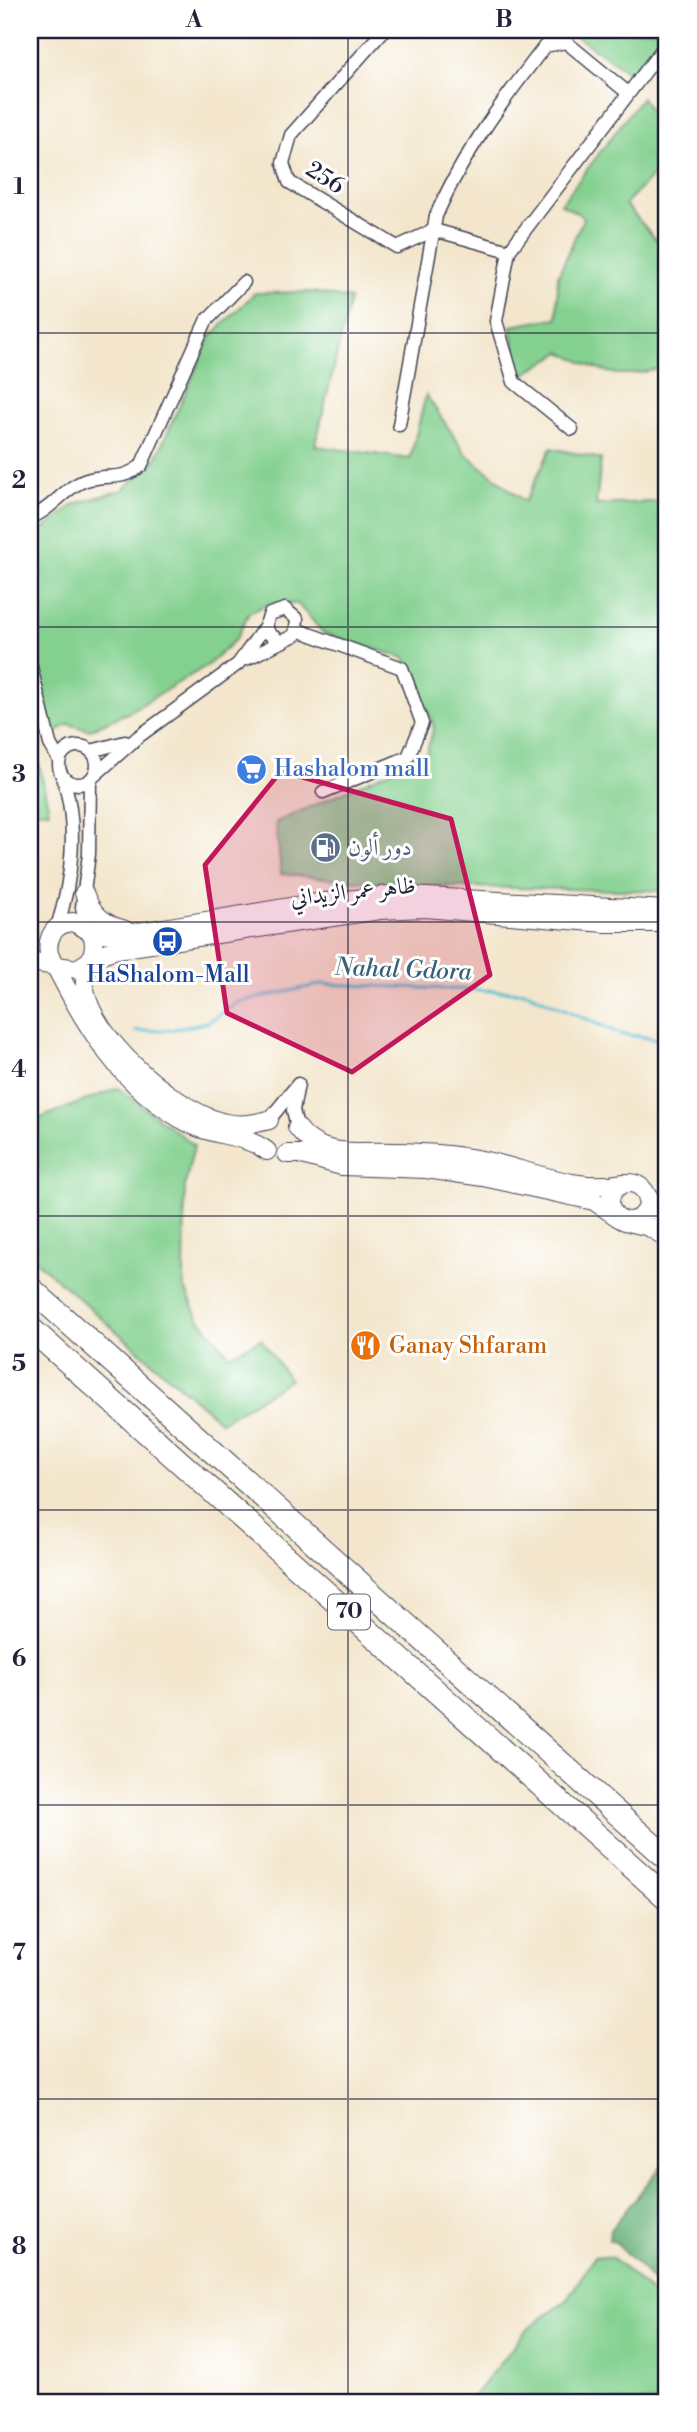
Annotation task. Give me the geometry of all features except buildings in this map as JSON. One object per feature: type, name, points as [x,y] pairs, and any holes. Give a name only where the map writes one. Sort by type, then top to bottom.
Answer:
[{"type":"highway","name":"70","points":[[30,1288],[667,1858]]},
{"type":"highway","name":"70","points":[[30,1328],[667,1898]]},
{"type":"street","name":"256","points":[[384,30],[291,135],[283,163],[289,182],[397,247],[434,230]]},
{"type":"street","points":[[399,425],[436,216],[448,188],[508,93],[545,46],[566,42],[628,93]]},
{"type":"street","points":[[572,429],[514,382],[496,321],[509,251],[667,43]]},
{"type":"street","points":[[434,230],[509,251]]},
{"type":"street","points":[[30,518],[50,508],[88,479],[125,477],[141,466],[206,321],[244,282]]},
{"type":"street","points":[[62,776],[75,785],[92,779],[138,737],[238,664],[292,638],[298,630],[295,614],[285,609],[270,614],[266,625],[238,664]]},
{"type":"street","points":[[266,625],[272,638],[282,642]]},
{"type":"street","points":[[298,630],[402,668],[422,723],[408,757],[323,792]]},
{"type":"street","points":[[30,663],[51,744],[59,760],[68,801],[71,842],[66,895],[47,946],[90,1032],[127,1079],[184,1121],[206,1131],[249,1139],[276,1156],[299,1154],[342,1166],[426,1169],[482,1177],[594,1201],[621,1219],[649,1227],[667,1238]]},
{"type":"street","points":[[59,760],[73,747],[91,751],[112,748],[138,737]]},
{"type":"street","points":[[91,751],[97,766],[92,779],[89,853],[82,915],[95,946],[85,982],[91,1005],[105,1029],[138,1068],[169,1093],[215,1120],[245,1125],[287,1118],[314,1143],[339,1152],[435,1153],[492,1162],[597,1187],[636,1183],[667,1223]]},
{"type":"street","points":[[84,893],[88,905],[102,921],[135,933]]},
{"type":"street","name":"ظاهر عمر الزيداني","points":[[88,930],[110,935],[135,933],[321,902],[391,895],[667,910]]},
{"type":"street","name":"ظاهر عمر الزيداني","points":[[90,960],[117,949],[380,910],[425,908],[605,923],[667,923]]},
{"type":"street","points":[[30,946],[73,922],[88,930]]},
{"type":"street","points":[[30,962],[77,969],[90,960]]},
{"type":"street","points":[[267,1151],[260,1136],[269,1120],[298,1084],[293,1110],[299,1142],[287,1154]]},
{"type":"street","points":[[623,1183],[610,1196],[610,1207],[621,1219],[636,1220],[645,1213],[648,1197]]},
{"type":"highlighted area","points":[[281,771],[451,819],[490,975],[352,1072],[227,1013],[205,865]]},
{"type":"green space","points":[[567,30],[664,30],[631,74]]},
{"type":"green space","points":[[642,97],[665,138],[666,162],[625,204],[667,252],[667,366],[636,374],[612,373],[561,352],[520,377],[511,326],[557,318],[558,276],[584,217],[561,204]]},
{"type":"green space","points":[[313,292],[350,299],[315,446],[410,459],[426,395],[466,454],[525,502],[551,448],[601,459],[596,505],[667,501],[667,891],[412,886],[281,874],[276,822],[426,755],[434,726],[405,658],[323,633],[298,604],[270,603],[249,613],[236,639],[208,665],[127,713],[89,730],[68,724],[51,735],[30,618],[30,534],[37,534],[75,504],[122,490],[155,461],[210,337],[255,293]]},
{"type":"green space","points":[[30,721],[49,811],[30,811]]},
{"type":"green space","points":[[118,1088],[194,1145],[185,1185],[184,1286],[198,1317],[229,1355],[261,1339],[290,1380],[221,1422],[30,1256],[30,1107],[35,1120]]},
{"type":"green space","points":[[667,2159],[667,2294],[614,2241],[609,2240],[610,2230]]},
{"type":"green space","points":[[595,2256],[613,2258],[667,2307],[667,2402],[469,2402],[527,2329],[566,2301]]},
{"type":"waterway","name":"Nahal Gdora","points":[[136,1031],[170,1030],[208,1022],[238,1002],[323,984],[526,992],[620,1034],[667,1040]]},
{"type":"place","name":"Hashalom mall","points":[[251,769]]},
{"type":"place","name":"دور ألون","points":[[325,848]]},
{"type":"place","name":"HaShalom-Mall","points":[[168,941]]},
{"type":"place","name":"Ganay Shfaram","points":[[366,1346]]}]
